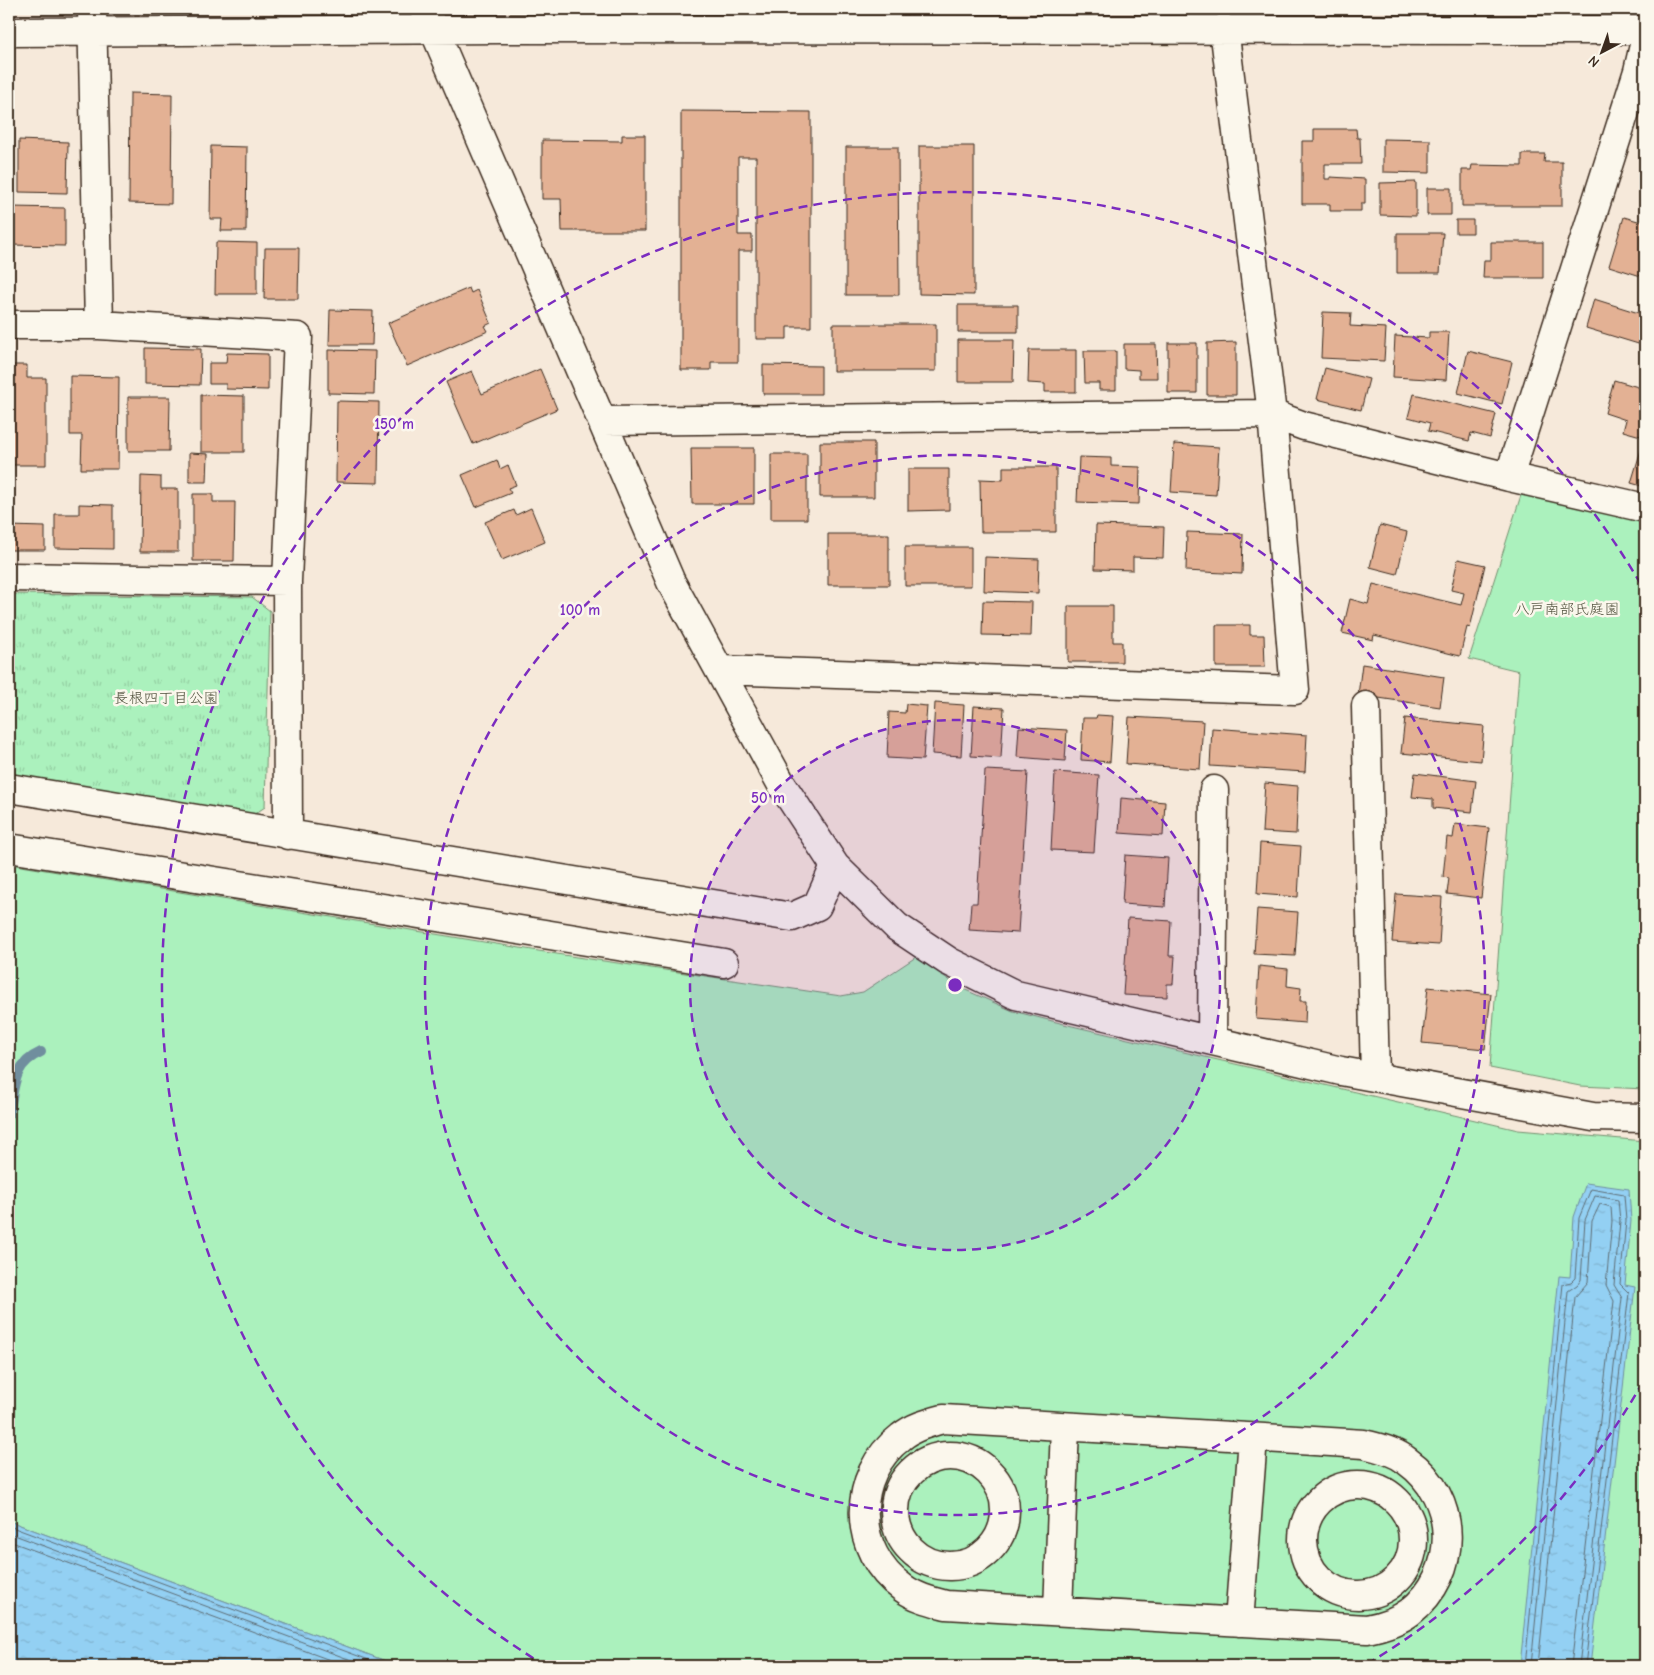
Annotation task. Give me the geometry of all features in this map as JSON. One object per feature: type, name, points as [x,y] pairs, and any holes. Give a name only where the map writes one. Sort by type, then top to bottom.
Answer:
[{"type":"street","points":[[430,19],[604,421],[671,582],[782,785],[835,866],[897,927],[948,961],[1016,995],[1375,1078],[1593,1117],[1645,1118]]},
{"type":"street","points":[[9,32],[92,20],[430,19],[1224,28],[1645,30]]},
{"type":"street","points":[[92,20],[99,325]]},
{"type":"street","points":[[720,670],[1294,690],[1272,414],[1224,28]]},
{"type":"street","points":[[1509,477],[1645,41]]},
{"type":"street","points":[[9,325],[99,325],[298,337],[286,581],[288,835]]},
{"type":"street","points":[[604,421],[1272,414],[1304,426],[1509,477],[1645,508]]},
{"type":"street","points":[[9,577],[286,581]]},
{"type":"street","points":[[1366,706],[1375,1078]]},
{"type":"street","points":[[9,788],[792,917],[817,906],[835,866]]},
{"type":"street","points":[[1212,1041],[1214,790]]},
{"type":"street","points":[[9,848],[724,963]]},
{"type":"street","points":[[943,1419],[952,1456]]},
{"type":"street","points":[[943,1419],[1364,1444],[1386,1450],[1406,1460],[1423,1474],[1436,1493],[1446,1521],[1448,1536],[1445,1558],[1438,1579],[1430,1592],[1409,1613],[1389,1624],[1367,1629],[946,1605],[924,1599],[904,1589],[887,1575],[871,1549],[865,1535],[862,1513],[864,1491],[870,1476],[885,1451],[902,1436],[921,1425],[943,1419]]},
{"type":"street","points":[[1058,1611],[1065,1427]]},
{"type":"street","points":[[1239,1622],[1252,1438]]},
{"type":"street","points":[[1359,1484],[1364,1444]]},
{"type":"street","points":[[952,1456],[968,1459],[983,1467],[996,1479],[1003,1495],[1005,1512],[1002,1529],[994,1544],[982,1556],[966,1564],[949,1566],[932,1563],[917,1555],[905,1542],[897,1527],[895,1510],[898,1492],[906,1478],[919,1465],[934,1458],[952,1456]]},
{"type":"street","points":[[1359,1484],[1376,1487],[1391,1496],[1403,1508],[1411,1524],[1413,1541],[1410,1558],[1402,1573],[1390,1585],[1374,1592],[1357,1595],[1340,1592],[1325,1584],[1313,1571],[1305,1556],[1303,1538],[1306,1521],[1314,1506],[1326,1494],[1342,1486],[1359,1484]]},
{"type":"street","points":[[946,1605],[949,1566]]},
{"type":"street","points":[[1340,1592],[1340,1628]]},
{"type":"green space","name":"八戸南部氏庭園","points":[[1522,492],[1645,520],[1645,1089],[1580,1086],[1490,1068],[1519,671],[1469,659]]},
{"type":"green space","name":"長根四丁目公園","points":[[9,594],[252,597],[270,611],[265,807],[253,815],[9,776]]},
{"type":"green space","points":[[9,864],[563,955],[841,996],[863,992],[916,957],[961,988],[1013,1011],[1068,1025],[1518,1130],[1645,1141],[1645,1666],[399,1666],[9,1521]]},
{"type":"water","points":[[1586,1183],[1629,1189],[1631,1221],[1625,1285],[1635,1287],[1590,1666],[1520,1666],[1559,1276],[1570,1277],[1574,1217]]},
{"type":"water","points":[[9,1521],[399,1666],[9,1666]]},
{"type":"building","points":[[130,93],[172,94],[171,204],[129,203]]},
{"type":"building","points":[[681,111],[811,112],[811,327],[787,327],[787,339],[756,339],[756,157],[738,157],[738,235],[752,235],[752,251],[738,251],[738,362],[711,362],[711,370],[681,370]]},
{"type":"building","points":[[1314,129],[1356,129],[1357,138],[1360,138],[1361,164],[1325,164],[1325,179],[1330,179],[1330,177],[1365,179],[1365,204],[1361,204],[1361,211],[1330,211],[1330,204],[1302,204],[1302,141],[1314,141]]},
{"type":"building","points":[[622,135],[645,135],[645,231],[562,231],[561,199],[542,199],[542,140],[622,141]]},
{"type":"building","points":[[1383,139],[1430,140],[1430,173],[1383,172]]},
{"type":"building","points":[[19,140],[68,142],[67,193],[19,192]]},
{"type":"building","points":[[211,146],[247,147],[246,231],[221,231],[222,219],[210,219]]},
{"type":"building","points":[[919,146],[974,146],[974,295],[919,294]]},
{"type":"building","points":[[846,147],[898,147],[899,295],[846,295]]},
{"type":"building","points":[[1522,154],[1545,154],[1544,162],[1562,162],[1562,206],[1462,206],[1462,170],[1471,170],[1472,165],[1522,166]]},
{"type":"building","points":[[1416,182],[1416,216],[1380,215],[1380,183]]},
{"type":"building","points":[[1427,188],[1451,188],[1451,215],[1427,215]]},
{"type":"building","points":[[11,207],[65,208],[65,246],[10,245]]},
{"type":"building","points":[[1624,217],[1645,223],[1644,277],[1609,266]]},
{"type":"building","points":[[1456,220],[1473,220],[1473,233],[1456,233]]},
{"type":"building","points":[[1397,233],[1443,233],[1440,273],[1397,273]]},
{"type":"building","points":[[216,242],[257,243],[257,294],[215,294]]},
{"type":"building","points":[[1491,242],[1543,242],[1543,278],[1483,278],[1484,260],[1491,260]]},
{"type":"building","points":[[265,248],[299,248],[298,299],[264,299]]},
{"type":"building","points":[[469,288],[471,293],[477,290],[491,323],[485,326],[488,331],[407,366],[388,323]]},
{"type":"building","points":[[1594,299],[1645,315],[1645,346],[1586,328]]},
{"type":"building","points":[[958,305],[1018,305],[1018,332],[958,332]]},
{"type":"building","points":[[330,310],[373,311],[372,345],[329,345]]},
{"type":"building","points":[[1323,312],[1351,313],[1350,326],[1386,328],[1384,361],[1321,358]]},
{"type":"building","points":[[833,324],[936,324],[936,371],[833,371]]},
{"type":"building","points":[[1429,332],[1449,332],[1446,380],[1393,377],[1395,336],[1429,338]]},
{"type":"building","points":[[958,340],[1014,340],[1013,382],[958,382]]},
{"type":"building","points":[[1236,342],[1236,395],[1207,395],[1207,343]]},
{"type":"building","points":[[1168,343],[1197,343],[1197,393],[1168,393]]},
{"type":"building","points":[[1124,344],[1156,344],[1157,378],[1139,378],[1139,370],[1124,369]]},
{"type":"building","points":[[145,348],[201,349],[200,385],[145,384]]},
{"type":"building","points":[[328,350],[375,351],[374,394],[328,393]]},
{"type":"building","points":[[1029,350],[1076,350],[1076,392],[1045,392],[1045,384],[1028,383]]},
{"type":"building","points":[[1084,351],[1116,351],[1116,390],[1099,390],[1099,383],[1085,383]]},
{"type":"building","points":[[1468,351],[1512,362],[1502,404],[1458,393]]},
{"type":"building","points":[[227,353],[268,354],[268,390],[226,389],[226,384],[209,384],[209,363],[226,363]]},
{"type":"building","points":[[9,365],[27,365],[27,378],[46,378],[46,465],[9,465]]},
{"type":"building","points":[[763,365],[821,366],[821,394],[763,394]]},
{"type":"building","points":[[1325,368],[1369,379],[1361,410],[1317,399]]},
{"type":"building","points":[[540,369],[557,409],[473,444],[446,382],[472,371],[482,394]]},
{"type":"building","points":[[70,376],[119,377],[118,469],[81,469],[82,435],[70,435]]},
{"type":"building","points":[[1614,380],[1645,389],[1644,437],[1623,431],[1626,420],[1605,413]]},
{"type":"building","points":[[1414,394],[1496,414],[1490,438],[1471,433],[1469,441],[1428,431],[1430,423],[1408,417]]},
{"type":"building","points":[[201,395],[244,396],[244,452],[201,452]]},
{"type":"building","points":[[128,397],[170,397],[169,451],[128,451]]},
{"type":"building","points":[[337,401],[379,402],[378,483],[336,482]]},
{"type":"building","points":[[820,442],[874,442],[874,497],[820,497]]},
{"type":"building","points":[[1174,444],[1219,447],[1216,495],[1171,492]]},
{"type":"building","points":[[691,448],[754,448],[754,504],[692,504]]},
{"type":"building","points":[[1641,450],[1645,451],[1645,487],[1631,483]]},
{"type":"building","points":[[189,453],[208,454],[207,482],[189,482]]},
{"type":"building","points":[[771,454],[807,454],[807,519],[771,519]]},
{"type":"building","points":[[1079,457],[1111,458],[1111,466],[1140,467],[1139,504],[1077,502]]},
{"type":"building","points":[[497,460],[500,469],[508,465],[516,485],[508,488],[511,493],[476,507],[462,475]]},
{"type":"building","points":[[1003,467],[1056,467],[1056,532],[981,532],[980,479],[1003,480]]},
{"type":"building","points":[[908,469],[949,469],[949,510],[908,511]]},
{"type":"building","points":[[141,476],[161,477],[161,489],[178,489],[178,552],[140,552]]},
{"type":"building","points":[[193,494],[213,494],[213,502],[235,502],[234,561],[193,561]]},
{"type":"building","points":[[79,504],[113,505],[113,549],[55,548],[55,514],[79,514]]},
{"type":"building","points":[[531,508],[545,542],[502,560],[485,522],[514,510],[516,515]]},
{"type":"building","points":[[1096,525],[1164,527],[1163,558],[1133,557],[1133,570],[1095,569]]},
{"type":"building","points":[[1380,525],[1407,532],[1397,574],[1370,567]]},
{"type":"building","points":[[9,526],[45,527],[45,550],[9,550]]},
{"type":"building","points":[[1187,532],[1243,534],[1242,574],[1186,571]]},
{"type":"building","points":[[828,534],[889,534],[889,585],[828,585]]},
{"type":"building","points":[[905,547],[971,547],[971,586],[905,586]]},
{"type":"building","points":[[985,557],[1039,559],[1038,593],[984,591]]},
{"type":"building","points":[[1458,559],[1485,565],[1470,628],[1467,627],[1460,656],[1374,635],[1373,640],[1342,633],[1350,599],[1368,604],[1373,584],[1461,605],[1464,593],[1451,590]]},
{"type":"building","points":[[983,601],[1032,602],[1031,636],[982,635]]},
{"type":"building","points":[[1068,606],[1113,606],[1113,642],[1122,642],[1122,662],[1068,662]]},
{"type":"building","points":[[1216,625],[1250,625],[1250,635],[1264,635],[1265,667],[1216,667]]},
{"type":"building","points":[[1362,664],[1444,677],[1440,707],[1358,695]]},
{"type":"building","points":[[935,703],[964,705],[961,756],[932,754]]},
{"type":"building","points":[[906,704],[927,706],[923,760],[887,758],[889,712],[905,713]]},
{"type":"building","points":[[974,706],[1004,708],[1001,758],[971,756]]},
{"type":"building","points":[[1097,715],[1113,716],[1110,762],[1081,760],[1083,718],[1096,718]]},
{"type":"building","points":[[1129,717],[1203,721],[1200,769],[1126,764]]},
{"type":"building","points":[[1405,718],[1484,726],[1481,761],[1401,753]]},
{"type":"building","points":[[1019,727],[1067,730],[1065,761],[1017,757]]},
{"type":"building","points":[[1212,728],[1307,735],[1305,772],[1210,766]]},
{"type":"building","points":[[985,770],[1028,772],[1018,933],[969,930],[971,903],[977,903]]},
{"type":"building","points":[[1055,772],[1099,775],[1094,852],[1051,850]]},
{"type":"building","points":[[1415,773],[1476,781],[1472,812],[1433,808],[1433,799],[1412,797]]},
{"type":"building","points":[[1265,783],[1298,786],[1296,834],[1262,832]]},
{"type":"building","points":[[1121,798],[1165,802],[1163,836],[1119,833]]},
{"type":"building","points":[[1455,824],[1489,828],[1481,898],[1447,894],[1449,878],[1443,877],[1447,837],[1453,838]]},
{"type":"building","points":[[1260,843],[1301,846],[1298,897],[1257,894]]},
{"type":"building","points":[[1125,855],[1168,858],[1165,907],[1122,904]]},
{"type":"building","points":[[1396,894],[1442,897],[1439,945],[1392,942]]},
{"type":"building","points":[[1257,909],[1298,912],[1295,956],[1254,954]]},
{"type":"building","points":[[1128,918],[1171,921],[1169,956],[1175,956],[1173,984],[1167,984],[1167,997],[1123,995]]},
{"type":"building","points":[[1259,966],[1288,969],[1287,986],[1301,988],[1300,1001],[1306,1001],[1305,1023],[1256,1019]]},
{"type":"building","points":[[1428,987],[1491,994],[1485,1049],[1422,1043]]},
{"type":"waterway","points":[[9,1114],[16,1077],[25,1063],[41,1052]]}]
